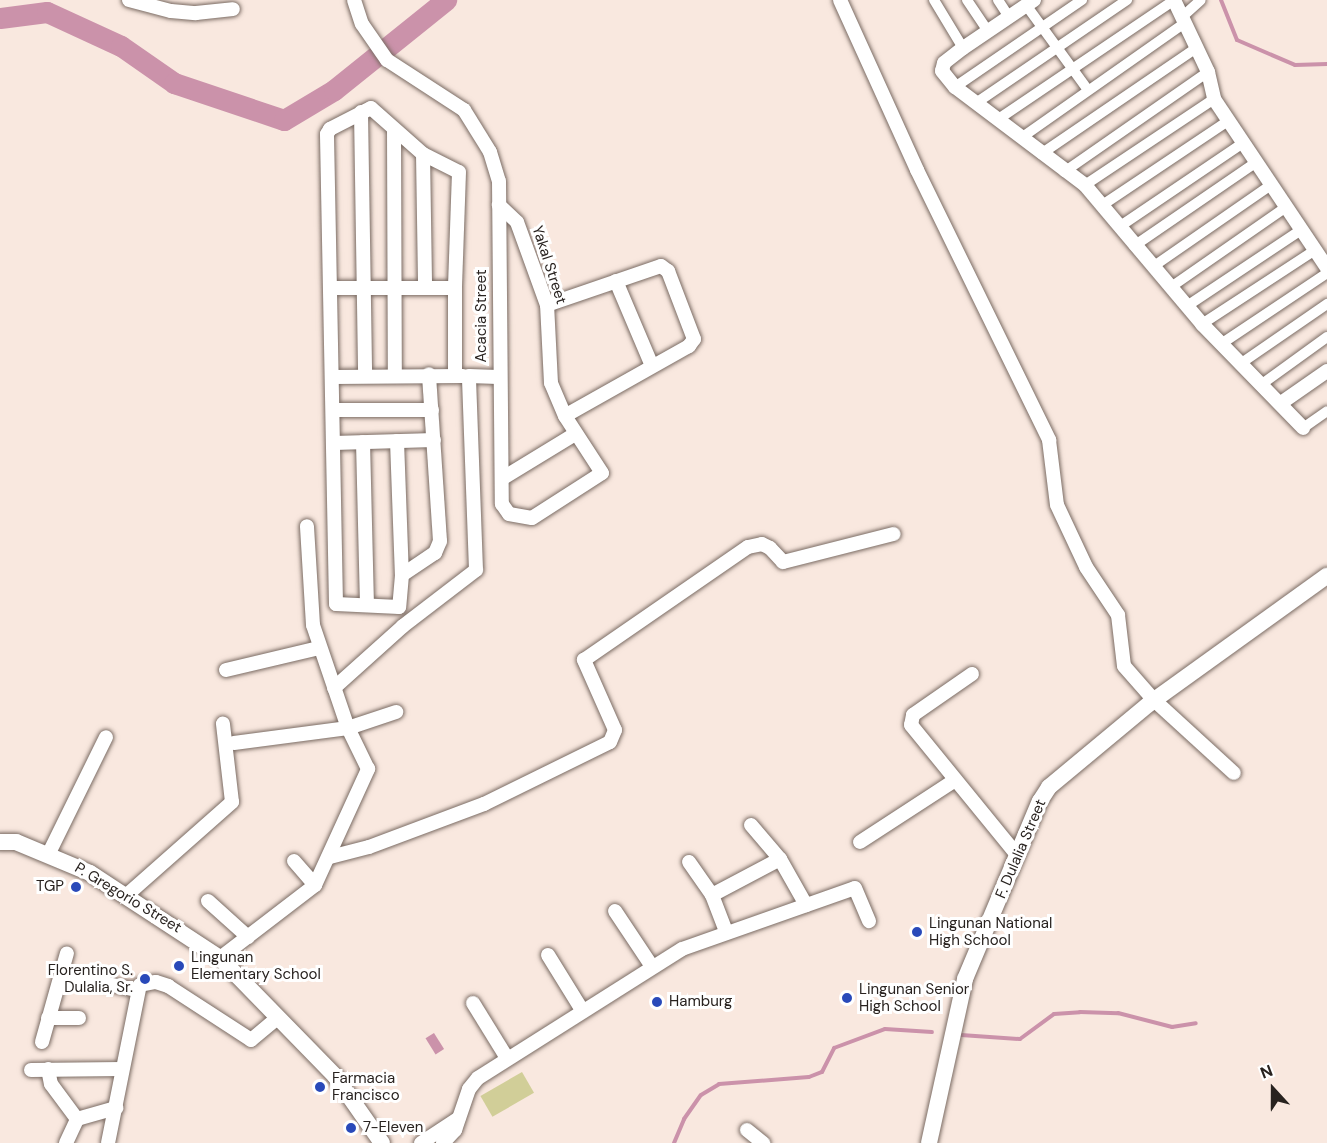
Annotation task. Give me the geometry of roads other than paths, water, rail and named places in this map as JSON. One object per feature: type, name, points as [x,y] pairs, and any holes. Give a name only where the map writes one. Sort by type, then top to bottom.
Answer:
[{"type":"street","points":[[129,0],[179,12],[233,9]]},
{"type":"street","name":"Acacia Street","points":[[354,0],[372,40],[387,60],[445,95],[475,123],[499,181],[498,377],[505,511],[532,518],[602,473]]},
{"type":"street","points":[[840,0],[918,170],[1049,440],[1057,505],[1086,567],[1118,615],[1124,666],[1154,700],[1233,773]]},
{"type":"street","points":[[934,0],[963,48]]},
{"type":"street","points":[[967,0],[988,32]]},
{"type":"street","points":[[998,0],[1010,17]]},
{"type":"street","points":[[955,87],[1082,0]]},
{"type":"street","points":[[976,103],[1127,0]]},
{"type":"street","points":[[997,120],[1174,0],[1195,49],[1208,72],[1214,99],[1327,268]]},
{"type":"street","points":[[1021,138],[1182,20],[1202,0]]},
{"type":"street","points":[[1088,90],[1042,28],[1030,3],[963,48],[944,63],[942,71],[955,87],[1064,172],[1085,185],[1202,324],[1303,428],[1327,411]]},
{"type":"street","points":[[1041,154],[1195,49]]},
{"type":"street","points":[[1064,172],[1208,72]]},
{"type":"street","points":[[1085,185],[1214,99]]},
{"type":"street","points":[[334,688],[403,626],[471,574],[478,563],[455,288],[460,173],[423,154],[371,108],[327,134],[336,604],[399,607]]},
{"type":"street","points":[[361,112],[365,376]]},
{"type":"street","points":[[1101,206],[1228,121]]},
{"type":"street","points":[[394,130],[395,374]]},
{"type":"street","points":[[1119,227],[1243,143]]},
{"type":"street","points":[[423,154],[425,287]]},
{"type":"street","points":[[1134,246],[1255,163]]},
{"type":"street","points":[[1154,266],[1272,185]]},
{"type":"street","name":"Yakal Street","points":[[499,205],[517,222],[548,306],[550,378],[565,416],[602,473]]},
{"type":"street","points":[[1171,287],[1286,207]]},
{"type":"street","points":[[1187,306],[1301,230]]},
{"type":"street","points":[[1202,324],[1315,250]]},
{"type":"street","points":[[548,306],[661,266],[668,272],[694,339],[565,416]]},
{"type":"street","points":[[1221,344],[1327,273]]},
{"type":"street","points":[[616,281],[652,366]]},
{"type":"street","points":[[330,288],[455,288]]},
{"type":"street","points":[[1240,364],[1327,304]]},
{"type":"street","points":[[1262,384],[1327,337]]},
{"type":"street","points":[[1281,403],[1327,371]]},
{"type":"street","points":[[333,377],[395,374],[498,377]]},
{"type":"street","points":[[402,575],[435,553],[440,541],[429,374]]},
{"type":"street","points":[[333,411],[432,410]]},
{"type":"street","points":[[503,478],[575,434]]},
{"type":"street","points":[[334,443],[434,440]]},
{"type":"street","points":[[397,441],[402,575],[399,607],[403,626]]},
{"type":"street","points":[[363,442],[368,605]]},
{"type":"street","points":[[220,958],[315,885],[330,857],[368,769],[348,728],[320,648],[311,610],[307,526]]},
{"type":"street","points":[[330,857],[369,847],[484,804],[610,742],[615,730],[585,660],[748,547],[762,544],[770,548],[783,562],[894,534]]},
{"type":"street","name":"F. Dulalia Street","points":[[929,1143],[965,979],[1017,855],[1049,787],[1154,700],[1327,576]]},
{"type":"street","points":[[226,670],[320,648]]},
{"type":"street","points":[[972,674],[913,715],[910,721],[1017,855]]},
{"type":"street","points":[[234,743],[348,728],[396,712]]},
{"type":"street","points":[[128,894],[232,802],[223,724]]},
{"type":"street","points":[[49,853],[106,737]]},
{"type":"street","points":[[860,842],[955,780]]},
{"type":"street","points":[[751,825],[780,860],[806,905]]},
{"type":"street","name":"P. Gregorio Street","points":[[0,842],[16,842],[49,853],[128,894],[220,958],[276,1019],[335,1076],[376,1141]]},
{"type":"street","points":[[712,895],[780,860]]},
{"type":"street","points":[[294,861],[315,885]]},
{"type":"street","points":[[689,862],[712,895],[726,932]]},
{"type":"street","points":[[443,1143],[455,1130],[469,1089],[478,1078],[651,965],[726,932],[855,888],[869,921]]},
{"type":"street","points":[[208,902],[248,937]]},
{"type":"street","points":[[615,911],[651,965]]},
{"type":"street","points":[[42,1042],[67,953]]},
{"type":"street","points":[[548,955],[582,1010]]},
{"type":"street","points":[[61,974],[136,990]]},
{"type":"street","points":[[108,1143],[136,990],[146,983],[168,986],[251,1041],[276,1019]]},
{"type":"street","points":[[473,1003],[507,1058]]},
{"type":"street","points":[[48,1018],[79,1018]]},
{"type":"street","points":[[48,1069],[51,1084],[76,1119]]},
{"type":"street","points":[[31,1070],[122,1069]]},
{"type":"street","points":[[76,1119],[116,1108]]},
{"type":"street","points":[[421,1143],[459,1118]]},
{"type":"street","points":[[66,1143],[76,1119]]},
{"type":"street","points":[[747,1130],[763,1143]]},
{"type":"waterway","points":[[0,18],[47,12],[121,46],[174,83],[284,120],[334,90],[446,0]]},
{"type":"waterway","points":[[1221,0],[1237,40],[1295,65],[1327,64]]},
{"type":"waterway","points":[[961,1035],[1020,1039],[1054,1014],[1080,1012],[1118,1013],[1172,1027],[1196,1023]]},
{"type":"waterway","points":[[674,1143],[684,1119],[701,1095],[719,1084],[809,1077],[822,1072],[834,1048],[885,1029],[932,1032]]},
{"type":"place","name":"TGP","points":[[76,887]]},
{"type":"place","name":"Lingunan National High School","points":[[917,932]]},
{"type":"place","name":"Lingunan Elementary School","points":[[179,966]]},
{"type":"place","name":"Florentino S. Dulalia, Sr.","points":[[145,979]]},
{"type":"place","name":"Lingunan Senior High School","points":[[847,998]]},
{"type":"place","name":"Hamburg","points":[[657,1002]]},
{"type":"place","name":"Farmacia Francisco","points":[[320,1087]]},
{"type":"place","name":"7-Eleven","points":[[351,1128]]}]
